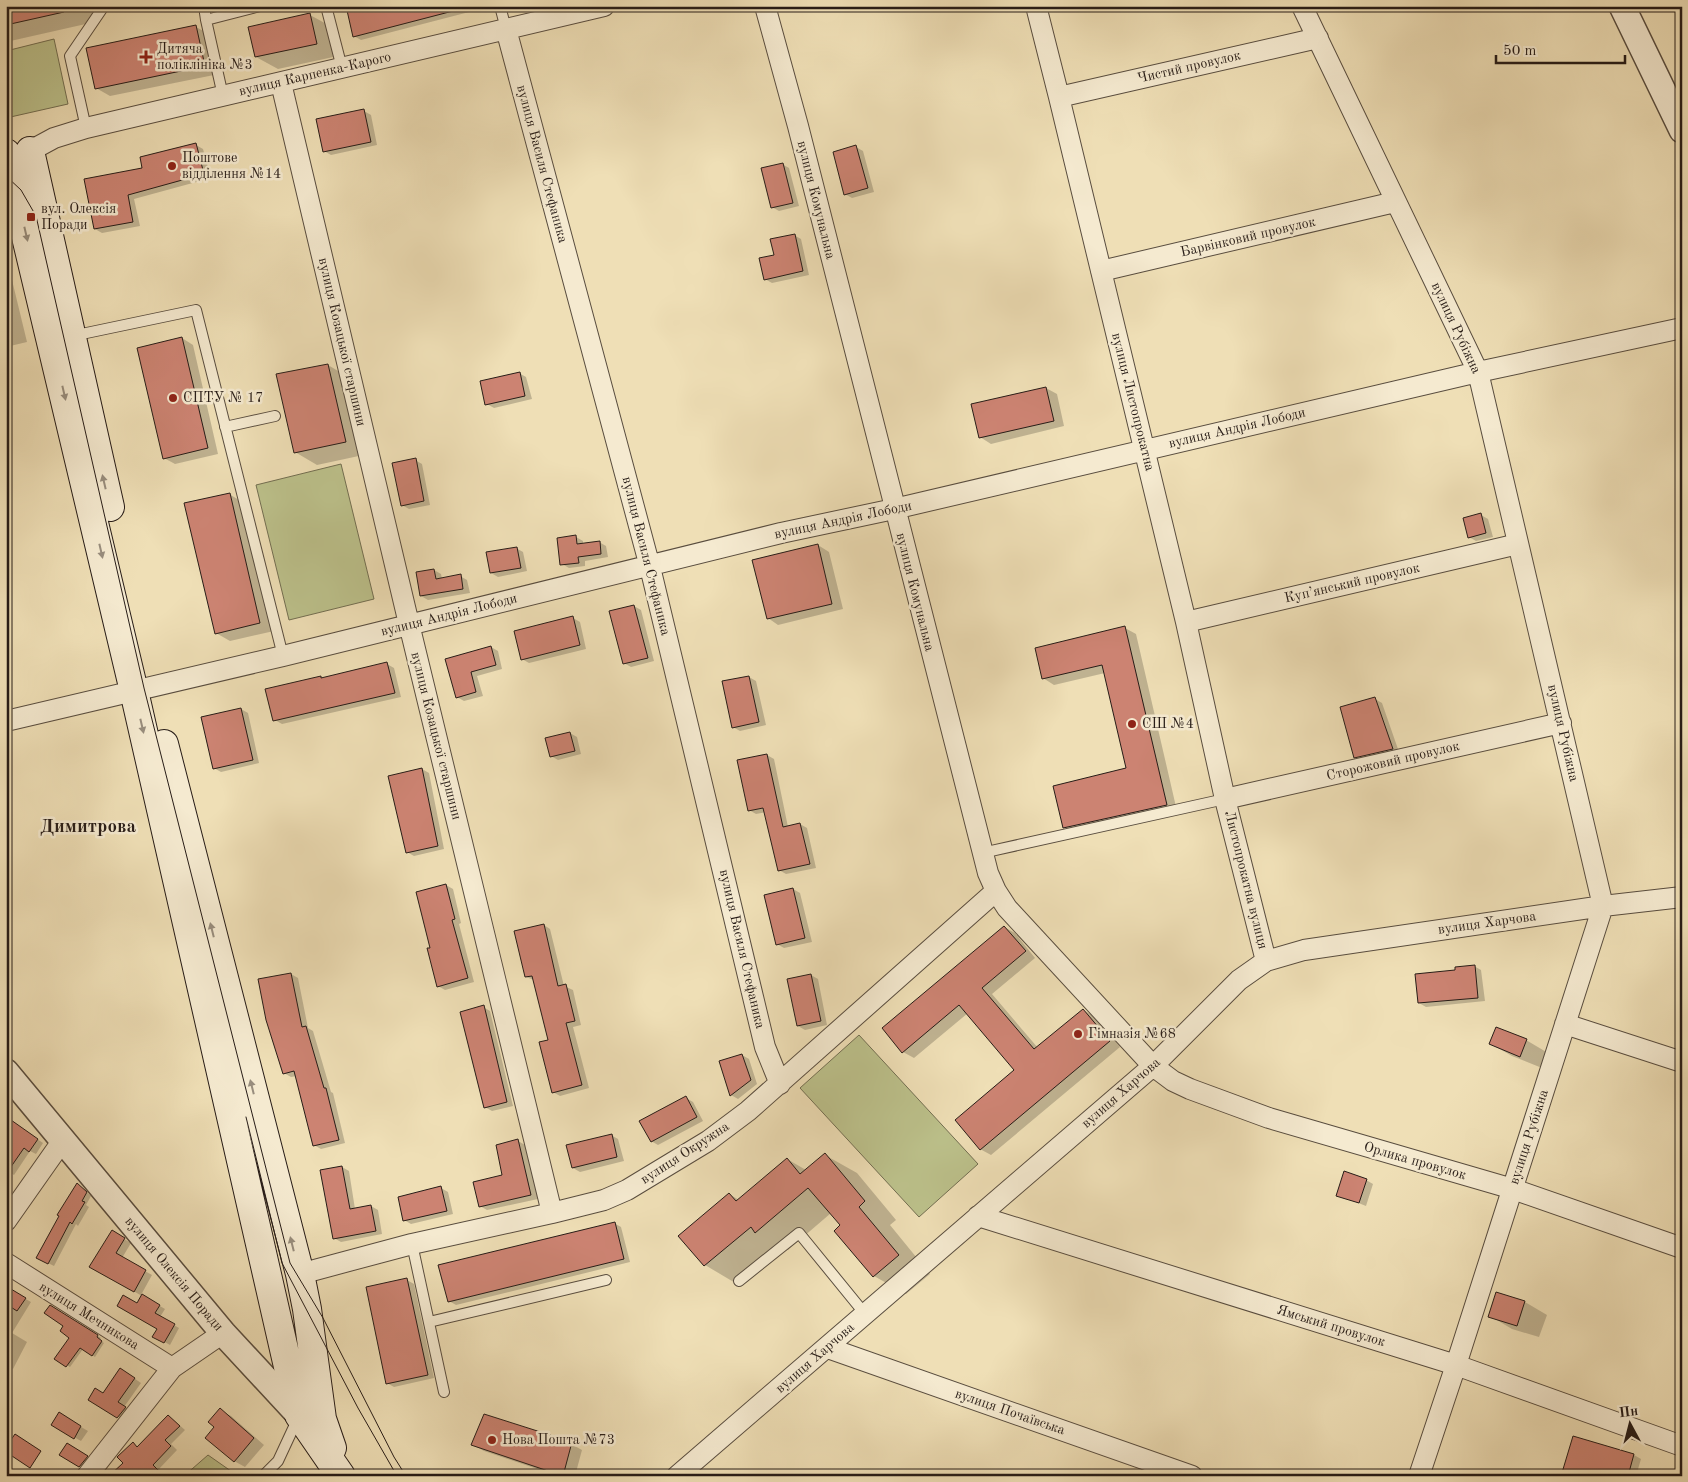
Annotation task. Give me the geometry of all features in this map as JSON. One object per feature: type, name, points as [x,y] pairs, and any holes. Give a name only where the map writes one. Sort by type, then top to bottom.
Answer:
[{"type":"main road","points":[[11,156],[72,336],[142,689],[300,1415]]},
{"type":"main road","points":[[11,156],[142,689],[300,1274],[307,1309],[322,1420],[328,1440],[346,1476]]},
{"type":"main road","name":"вулиця Олексія Поради","points":[[300,1415],[341,1476]]},
{"type":"street","name":"вулиця Карпенка-Карого","points":[[11,156],[54,138],[86,128],[604,6]]},
{"type":"street","name":"вулиця Комунальна","points":[[765,6],[800,135],[988,873],[996,891],[1007,908],[1153,1066]]},
{"type":"street","name":"вулиця Листопрокатна","points":[[1036,6],[1186,622],[1225,799]]},
{"type":"street","name":"вулиця Рубіжна","points":[[1302,6],[1478,372],[1603,906],[1419,1476]]},
{"type":"street","points":[[1622,6],[1682,130]]},
{"type":"street","name":"вулиця Василя Стефаника","points":[[506,29],[650,567],[765,1047],[780,1084]]},
{"type":"street","name":"Чистий провулок","points":[[1059,97],[1318,38]]},
{"type":"street","name":"вулиця Козацької старшини","points":[[281,83],[409,624],[552,1213]]},
{"type":"street","name":"Барвінковий провулок","points":[[1101,271],[1396,202]]},
{"type":"street","name":"вулиця Андрія Лободи","points":[[6,721],[650,567],[780,533],[894,509],[1478,372],[1682,328]]},
{"type":"street","name":"Куп’янський провулок","points":[[1186,622],[1518,544]]},
{"type":"street","name":"Сторожовий провулок","points":[[1225,799],[1561,723]]},
{"type":"street","name":"Листопрокатна вулиця","points":[[1225,799],[1266,961]]},
{"type":"street","name":"вулиця Окружна","points":[[300,1274],[412,1244],[604,1200],[627,1190],[708,1141],[748,1111],[996,891]]},
{"type":"street","name":"вулиця Харчова","points":[[677,1476],[828,1348],[1153,1066],[1239,980],[1266,961],[1304,950],[1603,906],[1682,897]]},
{"type":"street","points":[[1565,1024],[1682,1062]]},
{"type":"street","name":"Орлика провулок","points":[[1153,1066],[1173,1081],[1242,1108],[1513,1189],[1682,1248]]},
{"type":"street","name":"вулиця Олексія Поради","points":[[6,1072],[223,1333],[300,1415]]},
{"type":"street","points":[[6,1221],[63,1140]]},
{"type":"street","name":"Ямський провулок","points":[[978,1216],[1456,1365],[1682,1446]]},
{"type":"street","name":"вулиця Мечникова","points":[[6,1263],[172,1368]]},
{"type":"street","points":[[87,1476],[172,1368],[223,1333]]},
{"type":"street","name":"вулиця Почаївська","points":[[828,1348],[1192,1476]]},
{"type":"lane","points":[[86,128],[70,56],[104,6]]},
{"type":"lane","points":[[204,6],[223,96]]},
{"type":"lane","points":[[206,20],[260,6]]},
{"type":"lane","points":[[326,6],[342,68]]},
{"type":"lane","points":[[500,6],[506,29]]},
{"type":"lane","points":[[72,336],[196,310],[283,656]]},
{"type":"lane","points":[[226,427],[275,416]]},
{"type":"lane","points":[[982,853],[1225,799]]},
{"type":"lane","points":[[740,1281],[799,1233],[865,1314]]},
{"type":"lane","points":[[412,1244],[444,1392]]},
{"type":"lane","points":[[429,1322],[606,1280]]},
{"type":"lane","points":[[263,1476],[278,1461],[300,1415]]},
{"type":"green space","points":[[54,39],[68,104],[6,118],[6,51]]},
{"type":"green space","points":[[341,464],[374,599],[289,620],[256,485]]},
{"type":"green space","points":[[859,1035],[978,1164],[919,1217],[800,1088]]},
{"type":"green space","points":[[208,1455],[238,1476],[184,1476]]},
{"type":"building","points":[[6,6],[64,6],[64,12],[6,25]]},
{"type":"building","points":[[346,6],[452,6],[453,11],[353,37]]},
{"type":"building","points":[[310,13],[317,44],[255,57],[248,27]]},
{"type":"building","name":"Дитяча поліклініка №3","points":[[196,25],[205,66],[95,89],[86,48]]},
{"type":"building","points":[[364,109],[371,142],[323,152],[316,119]]},
{"type":"building","points":[[196,143],[204,174],[128,195],[133,222],[94,229],[84,179],[142,168],[140,157]]},
{"type":"building","points":[[856,145],[868,188],[844,195],[833,152]]},
{"type":"building","points":[[783,163],[793,203],[771,208],[761,168]]},
{"type":"building","points":[[795,234],[803,271],[764,280],[759,258],[774,255],[770,239]]},
{"type":"building","name":"СПТУ № 17","points":[[182,337],[208,448],[163,459],[137,348]]},
{"type":"building","points":[[328,364],[346,442],[294,453],[276,374]]},
{"type":"building","points":[[520,372],[525,396],[485,405],[480,381]]},
{"type":"building","points":[[1046,387],[1054,421],[979,438],[971,404]]},
{"type":"building","points":[[416,458],[424,501],[401,506],[392,463]]},
{"type":"building","points":[[230,493],[260,623],[215,634],[184,503]]},
{"type":"building","points":[[1481,513],[1486,533],[1468,538],[1463,518]]},
{"type":"building","points":[[576,535],[577,544],[600,541],[601,554],[578,557],[579,563],[560,565],[557,538]]},
{"type":"building","points":[[818,544],[832,604],[767,619],[752,560]]},
{"type":"building","points":[[517,547],[521,568],[490,573],[486,552]]},
{"type":"building","points":[[434,569],[436,579],[461,574],[463,589],[420,596],[416,572]]},
{"type":"building","points":[[634,605],[648,658],[623,664],[609,611]]},
{"type":"building","points":[[573,616],[580,645],[521,660],[514,631]]},
{"type":"building","name":"СШ №4","points":[[1125,626],[1167,805],[1063,828],[1053,786],[1126,768],[1102,665],[1042,679],[1035,648]]},
{"type":"building","points":[[491,646],[496,665],[471,672],[476,692],[456,698],[445,659]]},
{"type":"building","points":[[387,662],[395,693],[273,721],[265,689]]},
{"type":"building","points":[[749,676],[759,722],[732,728],[722,681]]},
{"type":"building","points":[[1375,697],[1393,749],[1354,758],[1340,707]]},
{"type":"building","points":[[241,708],[253,760],[213,769],[201,717]]},
{"type":"building","points":[[570,732],[575,751],[550,757],[545,738]]},
{"type":"building","points":[[767,754],[783,827],[800,823],[810,864],[778,871],[763,808],[748,811],[737,760]]},
{"type":"building","points":[[422,768],[438,846],[406,853],[388,776]]},
{"type":"building","points":[[446,884],[455,919],[452,920],[468,978],[437,987],[427,948],[430,948],[416,892]]},
{"type":"building","points":[[793,888],[805,938],[776,945],[764,895]]},
{"type":"building","points":[[544,924],[558,986],[566,984],[575,1021],[566,1023],[582,1085],[552,1093],[539,1042],[548,1040],[532,976],[525,977],[514,931]]},
{"type":"building","name":"Гімназія №68","points":[[1004,926],[1026,951],[982,988],[1034,1049],[1083,1009],[1110,1041],[980,1150],[955,1120],[1014,1070],[959,1005],[902,1053],[882,1028]]},
{"type":"building","points":[[1475,965],[1478,998],[1418,1003],[1415,974],[1455,970],[1455,967]]},
{"type":"building","points":[[291,973],[302,1027],[306,1026],[324,1088],[326,1088],[339,1140],[313,1146],[294,1071],[283,1074],[266,1020],[258,979]]},
{"type":"building","points":[[811,974],[821,1021],[797,1026],[787,979]]},
{"type":"building","points":[[484,1005],[507,1102],[484,1108],[460,1012]]},
{"type":"building","points":[[1496,1027],[1527,1039],[1520,1057],[1489,1044]]},
{"type":"building","points":[[742,1054],[751,1080],[730,1096],[719,1061]]},
{"type":"building","points":[[686,1096],[697,1117],[651,1142],[639,1121]]},
{"type":"building","points":[[11,1120],[38,1139],[29,1152],[24,1148],[6,1174],[6,1127]]},
{"type":"building","points":[[612,1134],[617,1157],[572,1168],[566,1145]]},
{"type":"building","points":[[518,1139],[531,1195],[479,1207],[473,1182],[502,1175],[496,1145]]},
{"type":"building","points":[[825,1153],[865,1201],[859,1207],[899,1255],[873,1277],[834,1231],[840,1225],[808,1188],[755,1233],[751,1227],[704,1266],[678,1236],[729,1193],[736,1201],[787,1158],[800,1174]]},
{"type":"building","points":[[342,1166],[350,1209],[371,1205],[376,1231],[333,1239],[320,1170]]},
{"type":"building","points":[[1344,1171],[1367,1179],[1359,1203],[1336,1196]]},
{"type":"building","points":[[77,1183],[87,1192],[82,1201],[85,1202],[72,1224],[70,1222],[48,1264],[36,1258],[59,1216],[57,1215]]},
{"type":"building","points":[[441,1186],[447,1211],[403,1221],[398,1197]]},
{"type":"building","points":[[615,1222],[624,1259],[448,1302],[438,1265]]},
{"type":"building","points":[[112,1230],[125,1238],[116,1253],[146,1270],[134,1292],[89,1267]]},
{"type":"building","points":[[407,1278],[428,1375],[386,1384],[366,1287]]},
{"type":"building","points":[[6,1286],[26,1298],[17,1311],[6,1304]]},
{"type":"building","points":[[1496,1292],[1525,1301],[1517,1326],[1488,1317]]},
{"type":"building","points":[[142,1294],[160,1305],[155,1313],[175,1324],[164,1343],[152,1337],[157,1329],[117,1306],[123,1295],[137,1303]]},
{"type":"building","points":[[50,1305],[98,1335],[97,1337],[102,1341],[92,1356],[80,1348],[66,1367],[54,1359],[69,1338],[60,1331],[63,1326],[44,1313]]},
{"type":"building","points":[[120,1368],[135,1378],[118,1402],[126,1407],[117,1418],[88,1400],[95,1388],[103,1393]]},
{"type":"building","points":[[220,1408],[254,1438],[234,1462],[205,1438],[214,1427],[208,1422]]},
{"type":"building","points":[[59,1412],[81,1426],[74,1439],[51,1425]]},
{"type":"building","points":[[484,1414],[572,1442],[563,1476],[471,1445]]},
{"type":"building","points":[[168,1415],[180,1426],[165,1440],[171,1446],[153,1465],[164,1476],[109,1476],[123,1463],[117,1457],[133,1442],[137,1447]]},
{"type":"building","points":[[15,1434],[41,1451],[30,1468],[6,1452],[6,1447]]},
{"type":"building","points":[[1573,1436],[1634,1454],[1628,1476],[1561,1476]]},
{"type":"building","points":[[67,1443],[88,1456],[79,1467],[59,1455]]},
{"type":"tram line","points":[[6,176],[21,190],[36,216],[144,688],[290,1263],[323,1318],[394,1457],[406,1476]]},
{"type":"tram line","points":[[246,1117],[282,1263],[358,1408],[397,1476]]},
{"type":"place","name":"Дитяча поліклініка №3","points":[[146,57]]},
{"type":"place","name":"Поштове відділення №14","points":[[172,166]]},
{"type":"place","name":"вул. Олексія Поради","points":[[31,217]]},
{"type":"place","name":"СПТУ № 17","points":[[173,398]]},
{"type":"place","name":"СШ №4","points":[[1132,724]]},
{"type":"place","name":"Гімназія №68","points":[[1078,1034]]},
{"type":"place","name":"Нова Пошта №73","points":[[492,1440]]},
{"type":"district","name":"Димитрова","points":[[88,827]]}]
